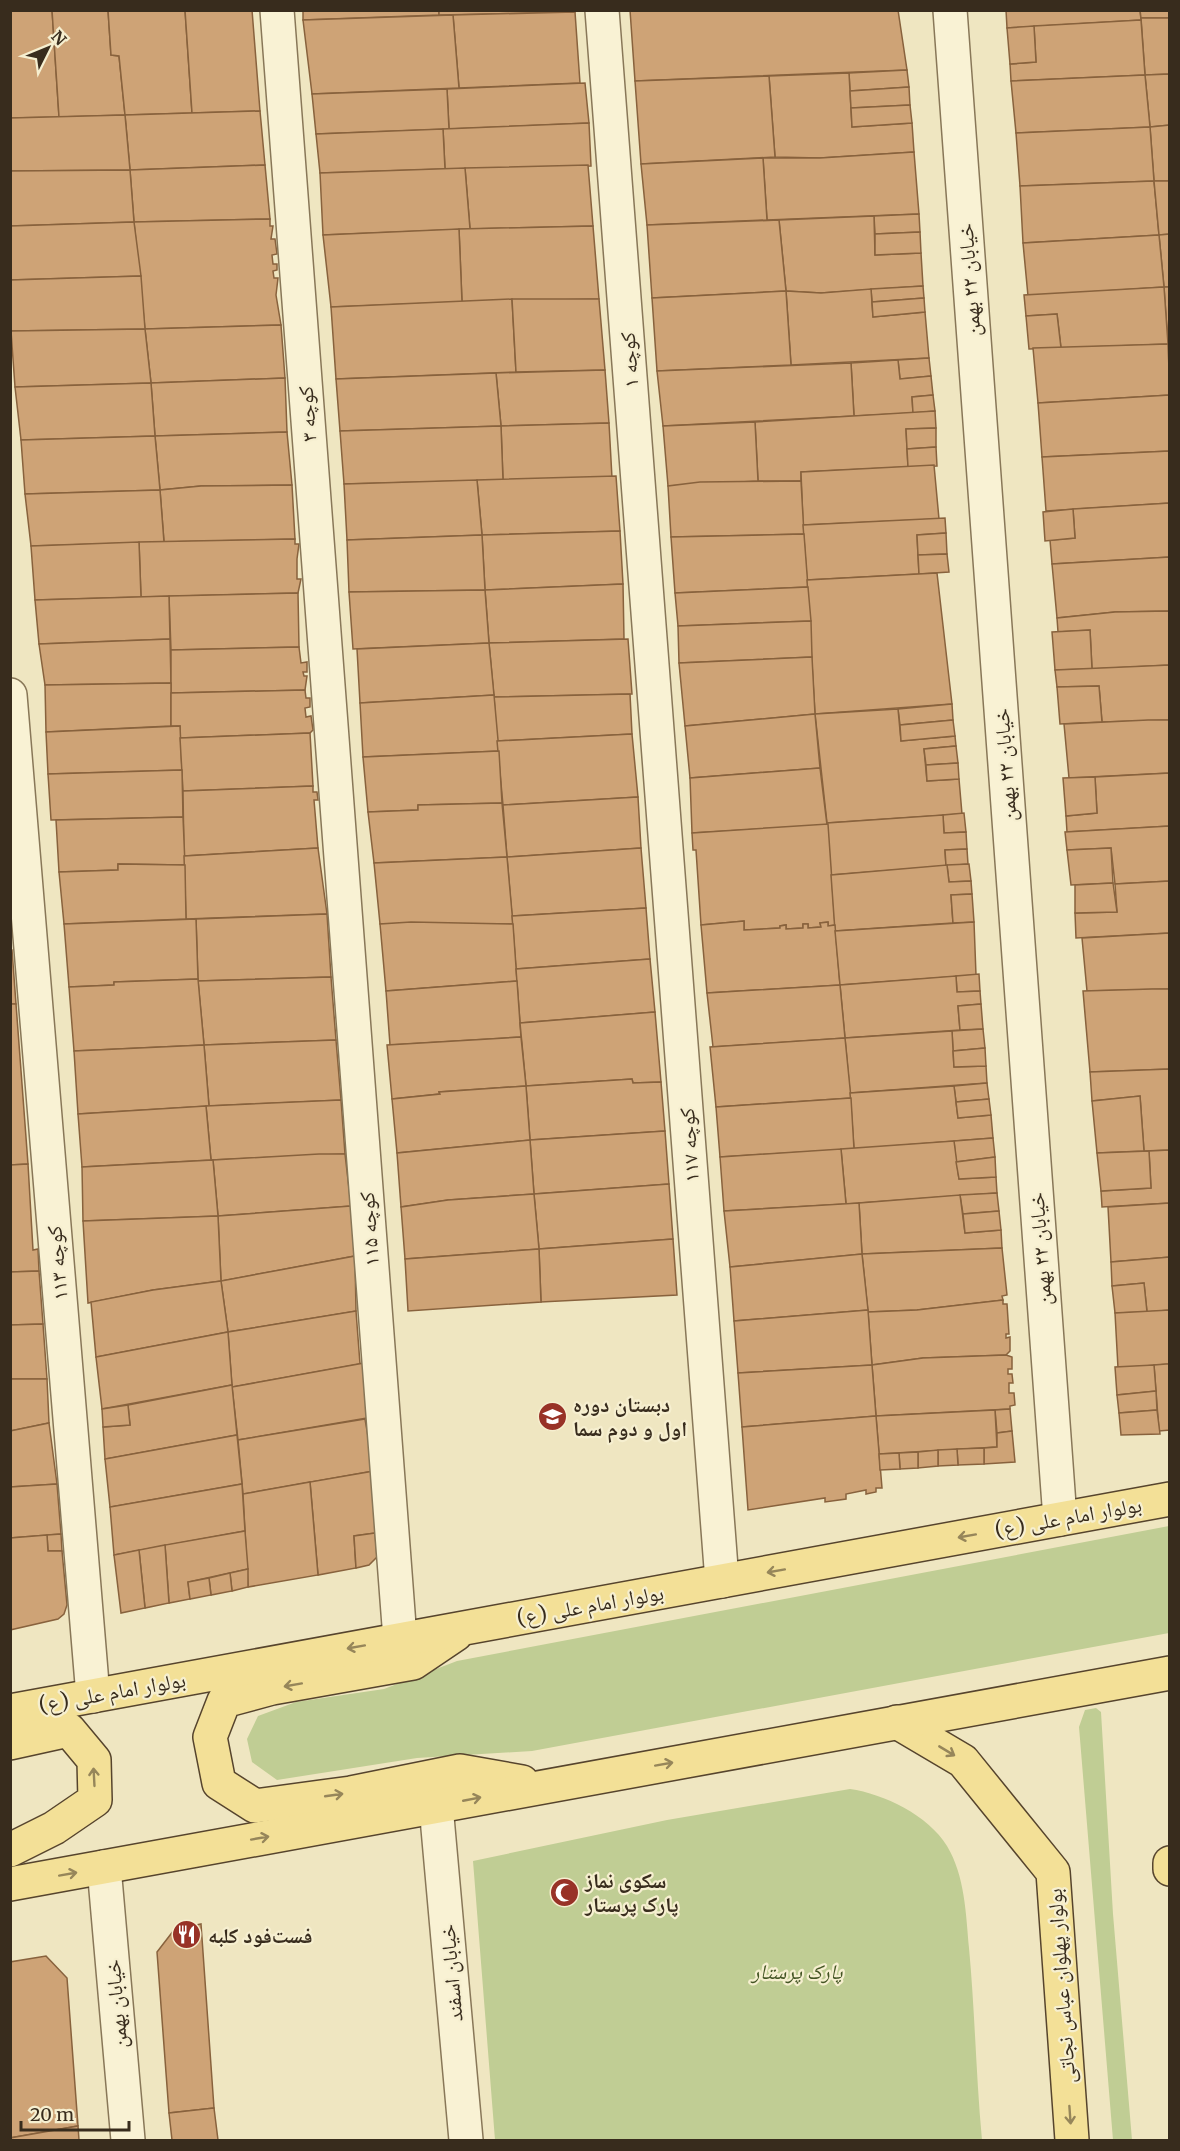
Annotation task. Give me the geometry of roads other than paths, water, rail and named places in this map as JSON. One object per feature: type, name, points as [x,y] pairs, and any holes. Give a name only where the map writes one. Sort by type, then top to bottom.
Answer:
[{"type":"main road","name":"بولوار امام علی (ع)","points":[[10,1711],[1170,1499]]},
{"type":"main road","points":[[464,1628],[413,1663],[272,1688],[224,1701],[210,1737],[219,1783],[255,1806],[351,1792],[460,1771],[541,1786]]},
{"type":"main road","points":[[10,1884],[1170,1673]]},
{"type":"main road","name":"بولوار پهلوان عباس نجاتی","points":[[897,1722],[963,1761],[1053,1872],[1072,2140]]},
{"type":"main road","points":[[10,1743],[69,1730],[93,1760],[95,1800],[54,1828],[10,1850]]},
{"type":"main road","points":[[1170,1863],[1170,1869]]},
{"type":"street","name":"کوچه ۳","points":[[277,10],[338,818]]},
{"type":"street","name":"کوچه ۱","points":[[602,10],[656,710]]},
{"type":"street","name":"خیابان ۲۲ بهمن","points":[[950,10],[1060,1519]]},
{"type":"street","name":"کوچه ۱۱۳","points":[[10,695],[93,1696]]},
{"type":"street","name":"کوچه ۱۱۷","points":[[656,710],[722,1581]]},
{"type":"street","name":"کوچه ۱۱۵","points":[[338,818],[400,1639]]},
{"type":"street","name":"خیابان اسفند","points":[[436,1806],[466,2140]]},
{"type":"street","name":"خیابان بهمن","points":[[104,1867],[128,2140]]},
{"type":"place","name":"دبستان دوره اول و دوم سما","points":[[552,1416]]},
{"type":"place","name":"سکوی نماز پارک پرستار","points":[[564,1892]]},
{"type":"place","name":"فست‌فود کلبه","points":[[187,1935]]},
{"type":"park label","name":"پارک پرستار","points":[[797,1971]]}]
